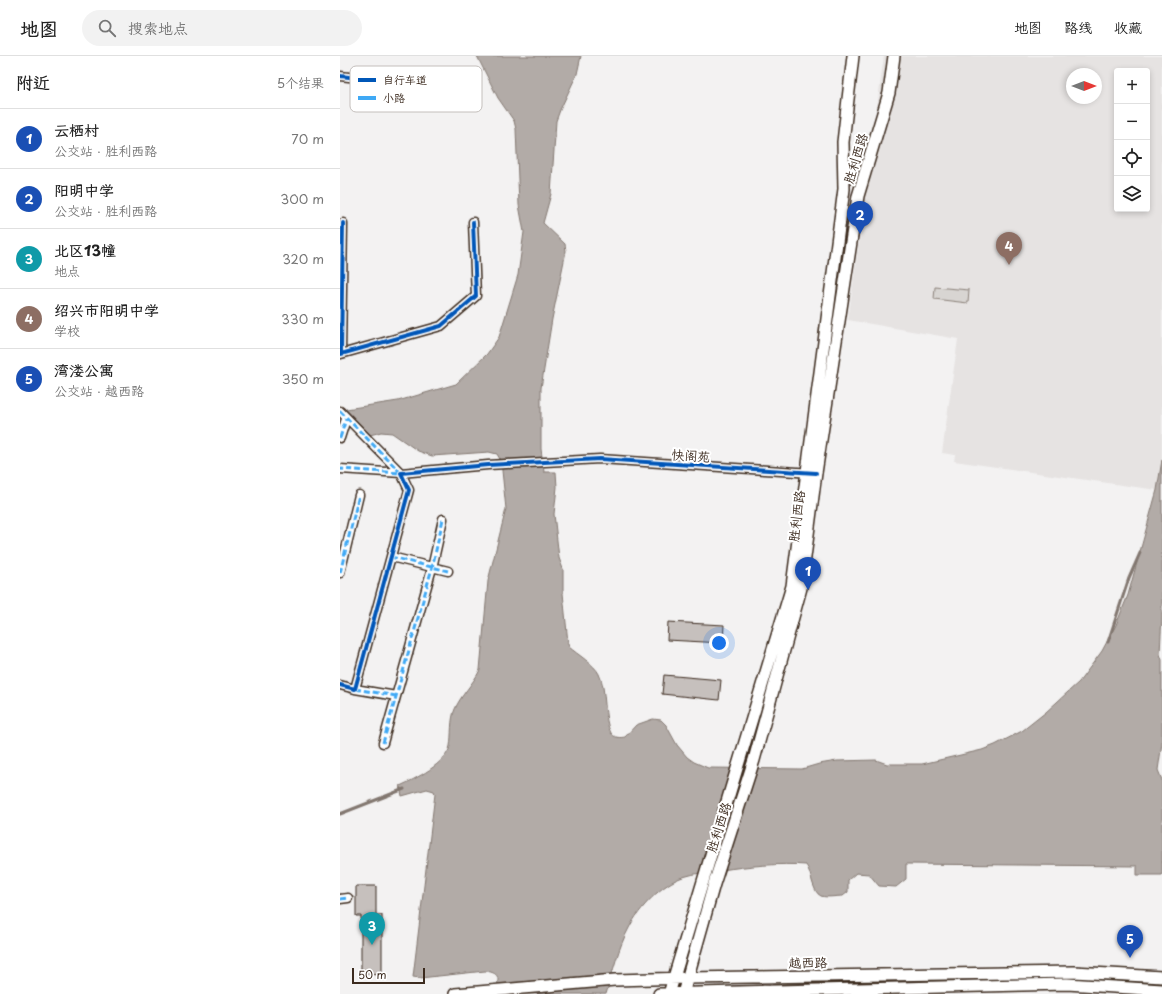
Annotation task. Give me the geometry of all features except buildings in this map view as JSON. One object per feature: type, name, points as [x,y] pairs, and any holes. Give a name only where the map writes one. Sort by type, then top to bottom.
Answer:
[{"type":"main road","name":"胜利西路","points":[[684,993],[714,884],[754,760],[801,588],[811,472],[844,189],[843,142],[853,56]]},
{"type":"main road","name":"胜利西路","points":[[669,994],[792,586],[858,196],[889,93],[894,56]]},
{"type":"main road","name":"越西路","points":[[460,994],[615,980],[674,978],[1074,972],[1162,977]]},
{"type":"main road","points":[[659,994],[1068,984],[1162,990]]},
{"type":"street","points":[[340,76],[350,77]]},
{"type":"street","points":[[343,223],[340,354],[441,326],[476,296],[473,222]]},
{"type":"street","points":[[340,411],[346,419],[401,473],[409,490],[355,689]]},
{"type":"street","points":[[340,438],[346,419]]},
{"type":"street","name":"快阁苑","points":[[340,469],[401,473],[488,465],[600,459],[811,472]]},
{"type":"street","points":[[340,573],[343,549],[359,495]]},
{"type":"street","points":[[383,743],[432,568],[443,519]]},
{"type":"street","points":[[391,557],[448,571]]},
{"type":"street","points":[[340,685],[396,696]]},
{"type":"shaded area","points":[[477,56],[581,56],[577,74],[556,121],[551,194],[543,223],[565,244],[566,251],[552,319],[541,388],[541,449],[544,472],[556,472],[557,487],[554,514],[559,558],[563,569],[563,593],[568,643],[569,647],[590,663],[599,674],[603,688],[607,720],[612,735],[621,738],[625,737],[636,725],[653,719],[661,720],[666,725],[677,745],[687,757],[708,768],[802,769],[837,761],[876,760],[887,764],[922,764],[982,750],[995,745],[1022,731],[1046,712],[1079,682],[1102,651],[1116,625],[1128,595],[1157,490],[1162,460],[1162,614],[1160,654],[1162,660],[1162,743],[1158,770],[1162,780],[1162,875],[1137,875],[1137,866],[906,864],[906,879],[896,887],[879,886],[869,874],[856,873],[848,880],[848,892],[843,896],[826,897],[821,896],[816,891],[806,865],[753,866],[683,877],[675,880],[659,891],[633,920],[619,952],[606,994],[495,994],[498,978],[495,974],[485,971],[420,978],[413,977],[435,794],[434,791],[427,789],[402,796],[400,786],[430,770],[448,752],[450,746],[452,718],[455,709],[480,670],[488,581],[506,509],[501,461],[497,454],[489,452],[432,456],[418,451],[392,433],[381,432],[370,435],[346,409],[398,401],[456,384],[487,354],[499,337],[518,275],[524,232],[519,205],[516,129],[514,121],[498,98]]},
{"type":"shaded area","points":[[884,56],[1162,56],[1162,460],[1157,490],[954,461],[955,455],[942,453],[958,339],[848,320]]},
{"type":"shaded area","points":[[935,287],[969,290],[968,303],[934,299]]},
{"type":"waterway","points":[[1108,642],[1129,578],[1140,553]]},
{"type":"waterway","points":[[340,814],[404,789]]},
{"type":"marked path","points":[[340,411],[401,473],[340,469]]},
{"type":"marked path","points":[[340,438],[346,419]]},
{"type":"marked path","points":[[340,573],[359,495]]},
{"type":"marked path","points":[[383,743],[432,568],[443,519]]},
{"type":"marked path","points":[[391,557],[448,571]]},
{"type":"marked path","points":[[355,689],[396,696]]},
{"type":"marked path","points":[[340,899],[348,898]]},
{"type":"cycle path","points":[[340,76],[350,77]]},
{"type":"cycle path","points":[[343,223],[341,354],[441,326],[476,296],[473,222]]},
{"type":"cycle path","points":[[340,685],[355,689],[409,490],[401,473],[488,465],[600,459],[816,473]]},
{"type":"place","name":"阳明中学","points":[[860,234]]},
{"type":"place","name":"绍兴市阳明中学","points":[[1009,265]]},
{"type":"place","name":"云栖村","points":[[808,590]]},
{"type":"place","name":"北区13幢","points":[[372,945]]},
{"type":"place","name":"湾溇公寓","points":[[1130,958]]}]
